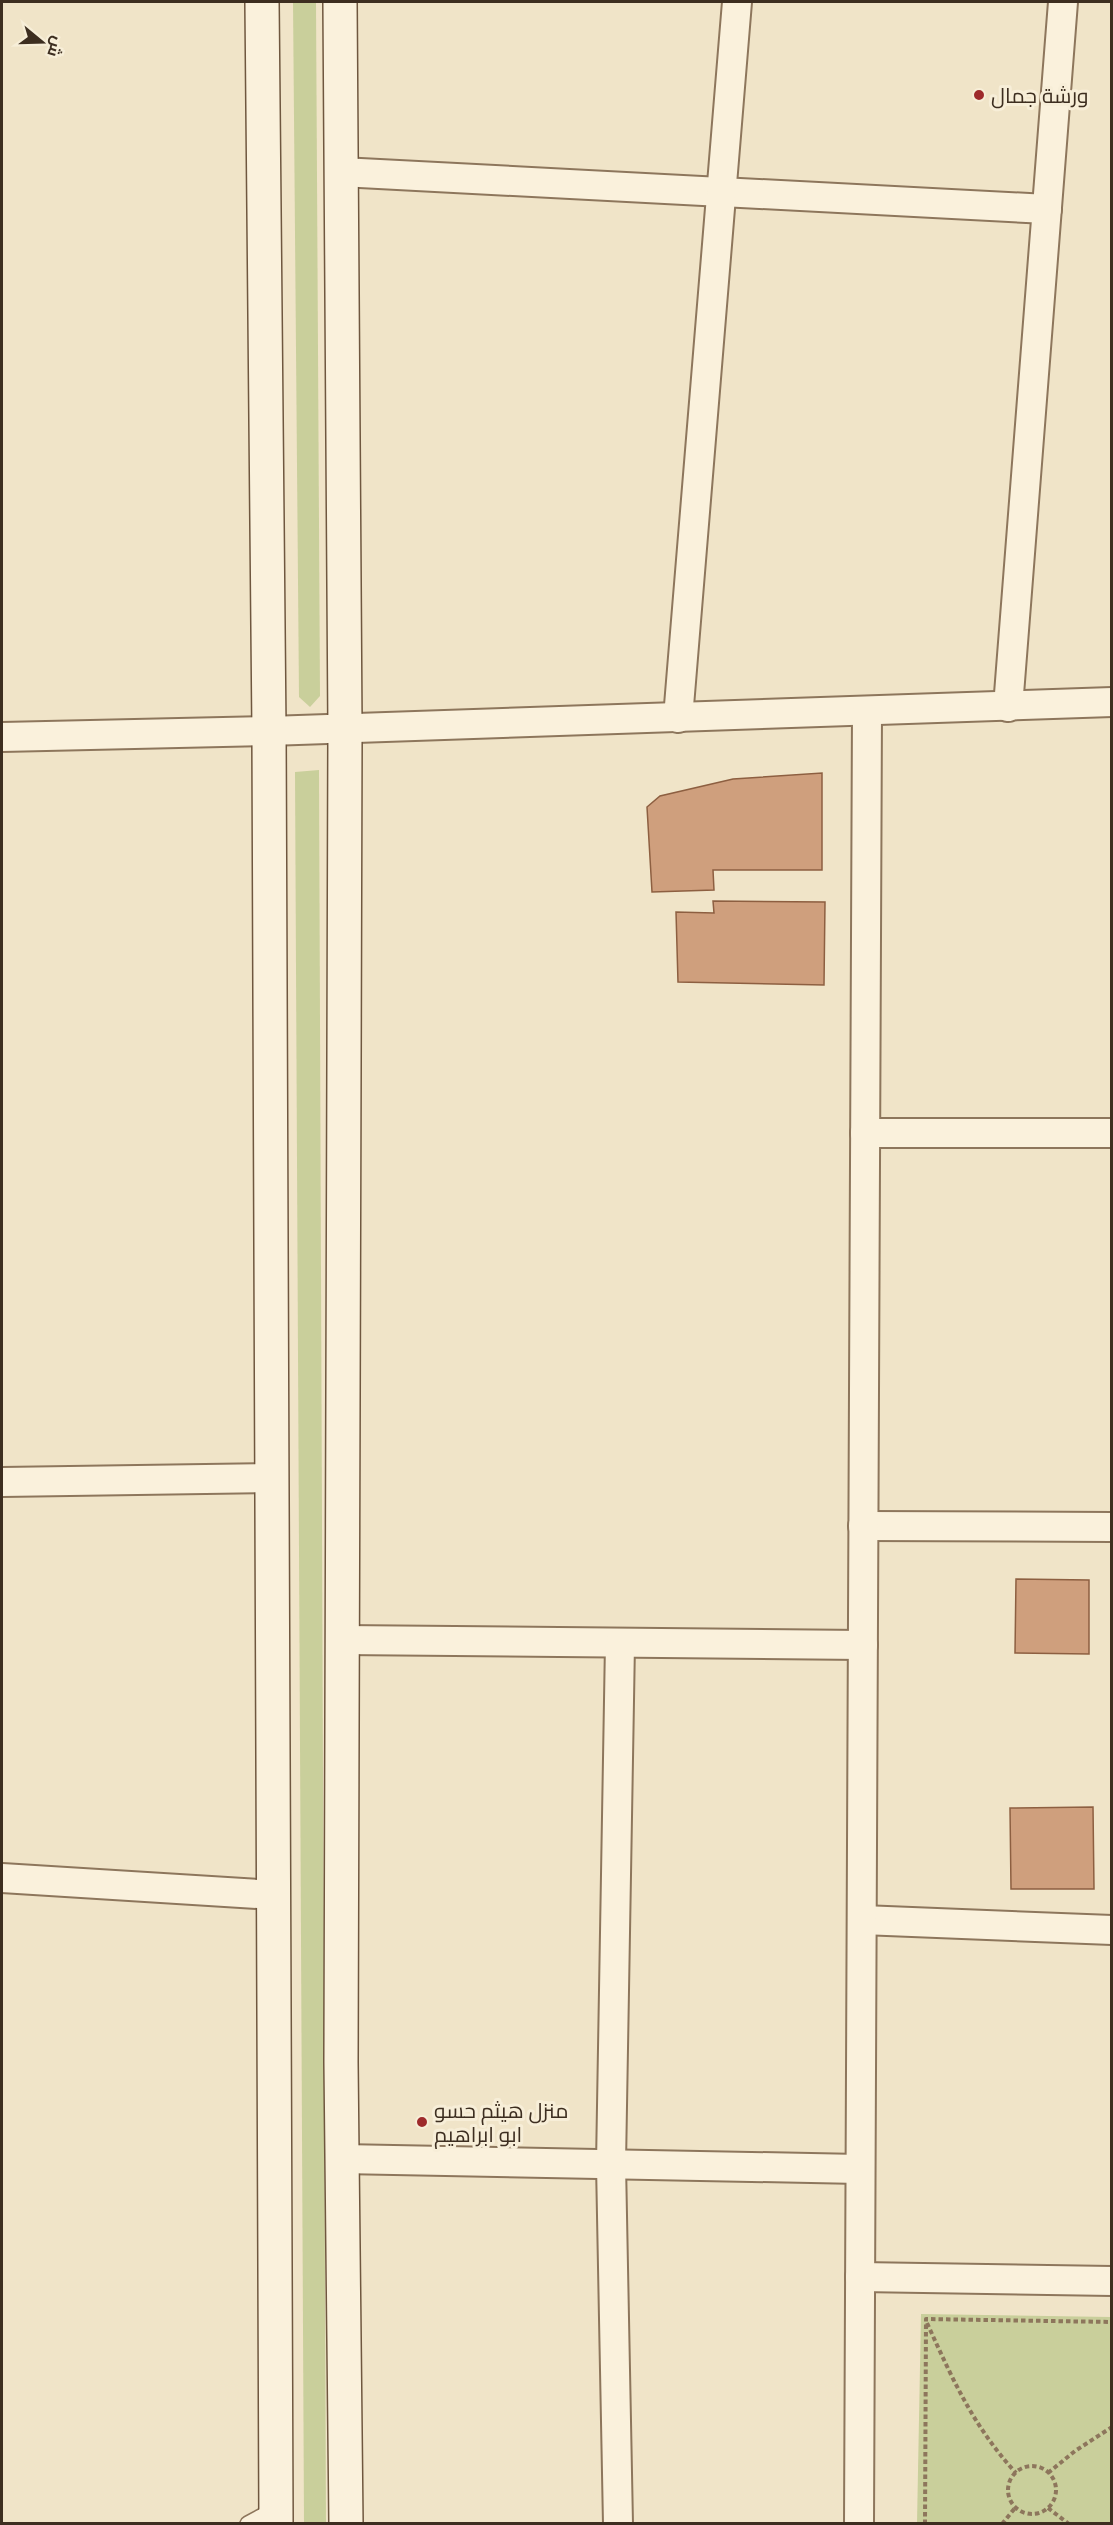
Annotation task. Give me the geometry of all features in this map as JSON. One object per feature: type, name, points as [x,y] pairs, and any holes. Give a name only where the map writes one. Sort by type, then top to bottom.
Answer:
[{"type":"main road","points":[[262,2],[269,731],[274,1895],[267,2519]]},
{"type":"main road","points":[[340,2],[345,729],[342,2159],[346,2523]]},
{"type":"street","points":[[678,718],[737,2]]},
{"type":"street","points":[[1008,706],[1063,2]]},
{"type":"street","points":[[341,172],[1047,209]]},
{"type":"street","points":[[2,736],[345,729],[1112,702]]},
{"type":"street","points":[[859,2523],[867,712]]},
{"type":"street","points":[[865,1133],[1112,1134]]},
{"type":"street","points":[[2,1482],[273,1478]]},
{"type":"street","points":[[863,1526],[1112,1527]]},
{"type":"street","points":[[342,1640],[863,1645]]},
{"type":"street","points":[[618,2523],[611,2164],[620,1643]]},
{"type":"street","points":[[2,1878],[274,1895]]},
{"type":"street","points":[[862,1920],[1112,1930]]},
{"type":"street","points":[[342,2159],[860,2169]]},
{"type":"street","points":[[860,2277],[1112,2281]]},
{"type":"path","points":[[926,2319],[1112,2322]]},
{"type":"path","points":[[926,2319],[974,2420],[993,2447],[1016,2473]]},
{"type":"path","points":[[925,2523],[926,2319]]},
{"type":"path","points":[[1048,2473],[1075,2451],[1112,2427]]},
{"type":"path","points":[[1034,2466],[1048,2473],[1053,2479],[1055,2494],[1048,2508],[1034,2514],[1015,2508],[1008,2491],[1012,2476],[1034,2466]]},
{"type":"path","points":[[1002,2523],[1015,2508]]},
{"type":"path","points":[[1048,2508],[1069,2523]]},
{"type":"green space","points":[[293,2],[316,2],[320,696],[310,707],[299,697]]},
{"type":"green space","points":[[319,770],[326,2523],[304,2524],[295,772]]},
{"type":"green space","points":[[921,2314],[1111,2317],[1111,2523],[917,2523]]},
{"type":"building","points":[[822,773],[822,870],[713,870],[714,890],[652,892],[647,807],[660,796],[733,779]]},
{"type":"building","points":[[713,901],[825,902],[824,985],[678,982],[676,912],[714,913]]},
{"type":"building","points":[[1016,1579],[1089,1580],[1089,1654],[1015,1653]]},
{"type":"building","points":[[1093,1807],[1094,1889],[1011,1889],[1010,1808]]},
{"type":"place","name":"ورشة جمال","points":[[979,95]]},
{"type":"place","name":"منزل هيثم حسو ابو ابراهيم","points":[[422,2122]]}]
